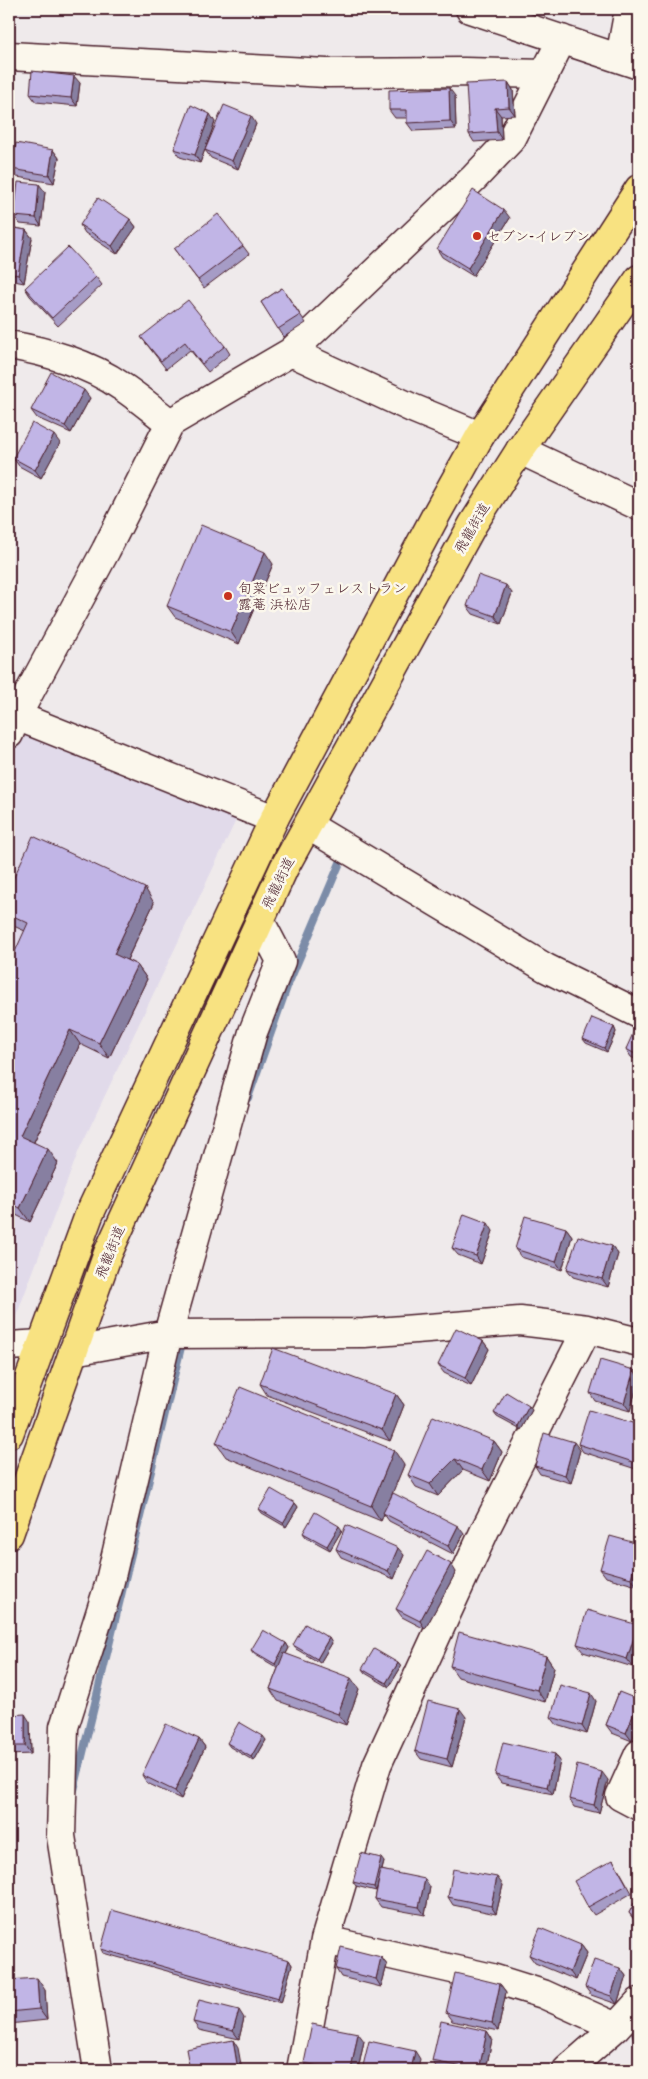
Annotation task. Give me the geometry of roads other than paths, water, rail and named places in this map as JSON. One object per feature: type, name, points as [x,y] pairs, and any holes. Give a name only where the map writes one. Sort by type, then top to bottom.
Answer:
[{"type":"highway","points":[[9,1434],[89,1215],[274,819],[436,513],[480,436],[639,189]]},
{"type":"highway","name":"飛龍街道","points":[[9,1534],[108,1253],[284,868],[309,826],[472,524],[520,450],[639,279]]},
{"type":"street","points":[[470,9],[630,62],[629,9]]},
{"type":"street","points":[[274,819],[11,722],[106,550],[170,423],[291,352],[474,178],[512,138],[562,39]]},
{"type":"street","points":[[9,56],[326,73],[464,72],[545,74]]},
{"type":"street","points":[[9,345],[33,349],[67,360],[119,384],[170,423]]},
{"type":"street","points":[[291,352],[412,408],[480,436]]},
{"type":"street","points":[[520,450],[639,506]]},
{"type":"street","points":[[309,826],[546,968],[639,1014]]},
{"type":"street","points":[[98,2070],[61,1836],[64,1727],[109,1585],[168,1334],[252,1032],[281,961],[260,921]]},
{"type":"street","points":[[73,1351],[168,1334],[364,1333],[520,1321],[587,1329],[639,1342]]},
{"type":"street","points":[[301,2070],[325,1940],[377,1766],[485,1530],[587,1329]]},
{"type":"street","points":[[9,1346],[41,1344]]},
{"type":"street","points":[[639,1754],[620,1796],[639,1806]]},
{"type":"street","points":[[325,1940],[492,1978],[543,1994],[616,2027]]},
{"type":"street","points":[[567,2070],[616,2027],[639,2002]]},
{"type":"waterway","points":[[248,1098],[287,987],[342,858]]},
{"type":"waterway","points":[[74,1790],[182,1343]]},
{"type":"place","name":"セブン-イレブン","points":[[477,236]]},
{"type":"place","name":"旬菜ビュッフェレストラン 露菴 浜松店","points":[[228,596]]}]
